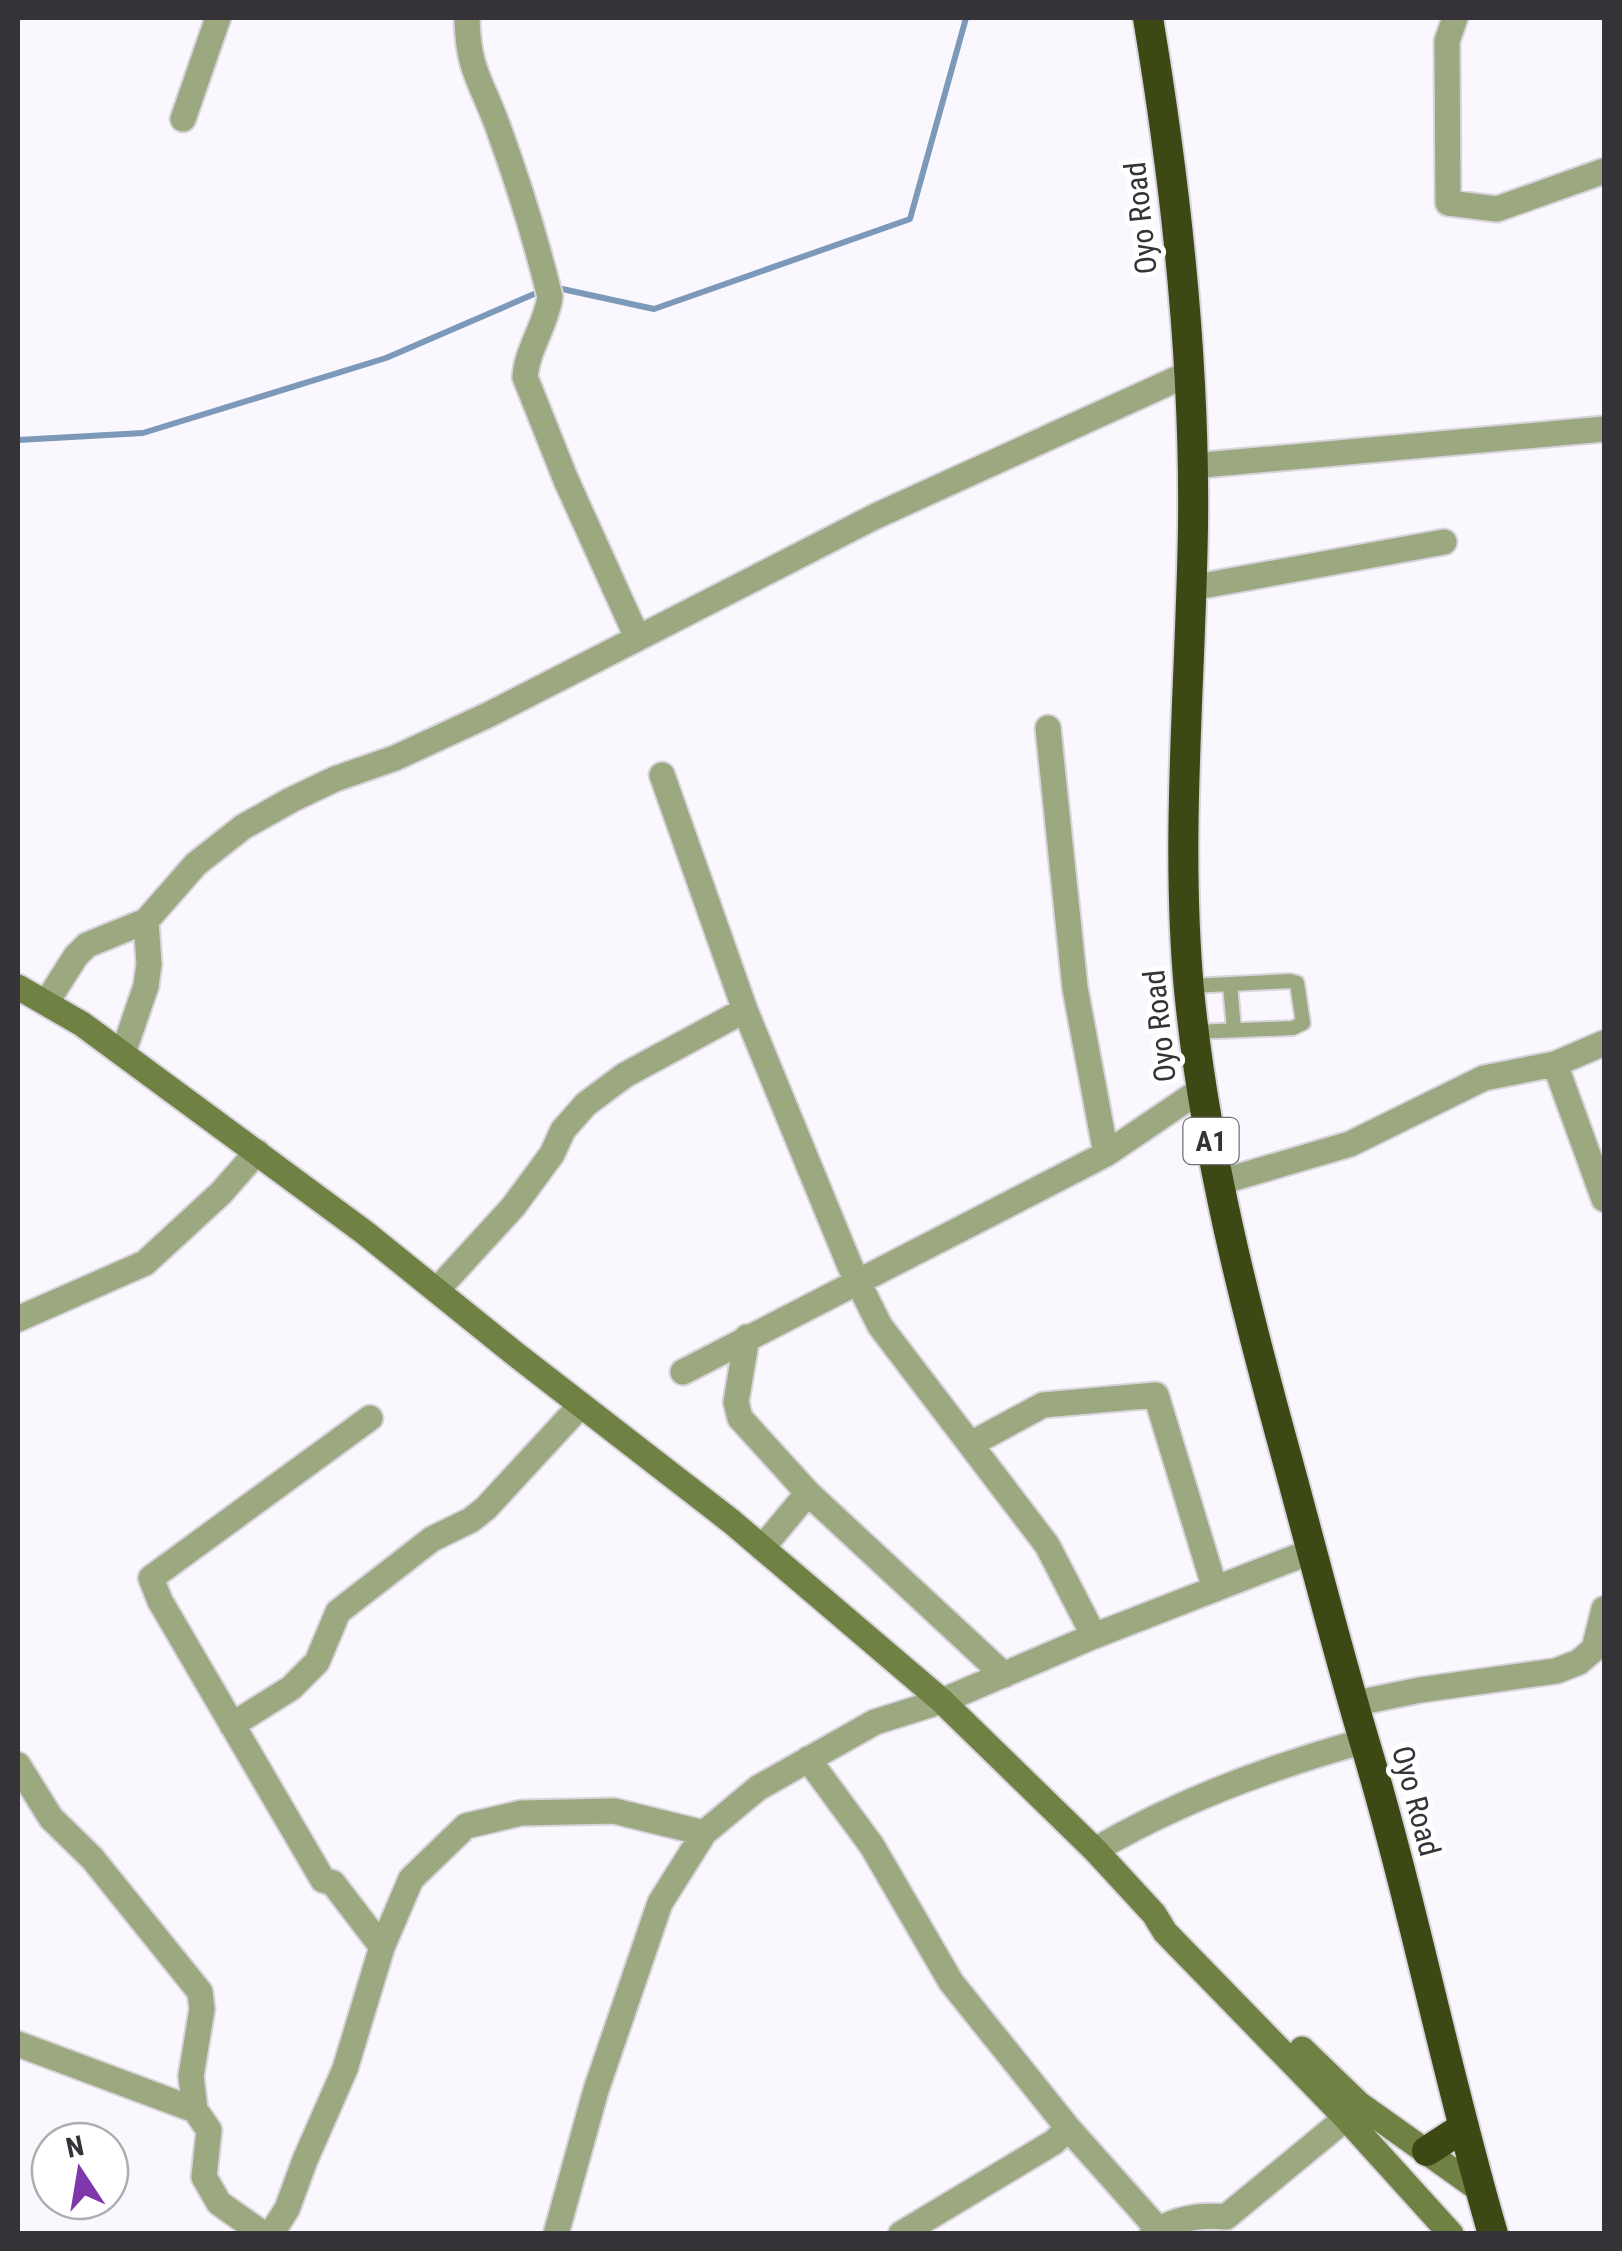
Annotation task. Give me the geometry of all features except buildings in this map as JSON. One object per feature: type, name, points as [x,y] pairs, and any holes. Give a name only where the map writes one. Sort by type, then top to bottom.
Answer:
[{"type":"highway","name":"Oyo Road","points":[[1148,18],[1164,117],[1190,372],[1191,588],[1185,793],[1189,986],[1202,1090],[1217,1182],[1250,1326],[1493,2234]]},
{"type":"highway","points":[[1426,2151],[1464,2127]]},
{"type":"main road","points":[[18,987],[122,1053],[364,1232],[762,1548],[942,1701],[1095,1850],[1175,1942],[1346,2118],[1451,2234]]},
{"type":"main road","points":[[1154,1914],[1185,1935],[1359,2104],[1480,2190]]},
{"type":"street","points":[[183,120],[218,18]]},
{"type":"street","points":[[468,18],[468,52],[475,78],[497,125],[548,286],[547,314],[525,377],[566,480],[637,637]]},
{"type":"street","points":[[1455,18],[1447,41],[1448,203],[1496,208],[1604,171]]},
{"type":"street","points":[[46,1004],[86,945],[146,921],[196,864],[243,826],[335,779],[396,758],[488,715],[876,516],[1190,372]]},
{"type":"street","points":[[1192,466],[1604,428]]},
{"type":"street","points":[[1191,588],[1444,542]]},
{"type":"street","points":[[1048,728],[1075,988],[1106,1154]]},
{"type":"street","points":[[662,775],[744,1010],[880,1326],[1048,1544],[1094,1636]]},
{"type":"street","points":[[122,1053],[146,986],[146,921]]},
{"type":"street","points":[[436,1290],[513,1207],[586,1104],[638,1067],[744,1010]]},
{"type":"street","points":[[1217,1182],[1350,1144],[1484,1078],[1555,1064],[1604,1043]]},
{"type":"street","points":[[1555,1064],[1604,1199]]},
{"type":"street","points":[[683,1372],[1106,1154],[1202,1090]]},
{"type":"street","points":[[18,1319],[145,1263],[221,1194],[256,1152]]},
{"type":"street","points":[[747,1337],[736,1402],[740,1418],[808,1494],[1004,1675]]},
{"type":"street","points":[[971,1444],[1043,1405],[1156,1394],[1215,1589]]},
{"type":"street","points":[[232,1726],[291,1688],[317,1662],[338,1612],[432,1539],[486,1508],[581,1405]]},
{"type":"street","points":[[370,1418],[151,1578],[160,1601],[323,1880],[333,1883],[382,1947]]},
{"type":"street","points":[[762,1548],[808,1494]]},
{"type":"street","points":[[556,2234],[596,2090],[660,1902],[704,1832],[758,1788],[875,1722],[942,1701],[1094,1636],[1312,1551]]},
{"type":"street","points":[[1352,1704],[1556,1671],[1579,1662],[1594,1649],[1604,1609]]},
{"type":"street","points":[[1095,1850],[1190,1800],[1276,1766],[1364,1741]]},
{"type":"street","points":[[808,1759],[872,1846],[951,1982],[1155,2231],[1178,2219],[1210,2215],[1229,2225],[1346,2118]]},
{"type":"street","points":[[18,1766],[50,1818],[92,1858],[200,1992],[202,2009],[191,2076],[195,2110],[209,2130],[204,2177],[219,2204],[267,2234],[287,2209],[345,2069],[382,1947],[412,1880],[466,1826],[521,1814],[614,1811],[704,1832]]},
{"type":"street","points":[[18,2044],[195,2110]]},
{"type":"street","points":[[901,2234],[1054,2142],[1068,2128]]},
{"type":"lane","points":[[1189,986],[1297,983],[1303,1023],[1293,1028],[1194,1032]]},
{"type":"lane","points":[[1230,984],[1234,1030]]},
{"type":"waterway","points":[[553,287],[654,309],[910,219],[966,18]]},
{"type":"waterway","points":[[18,440],[143,433],[386,358],[541,291]]}]
